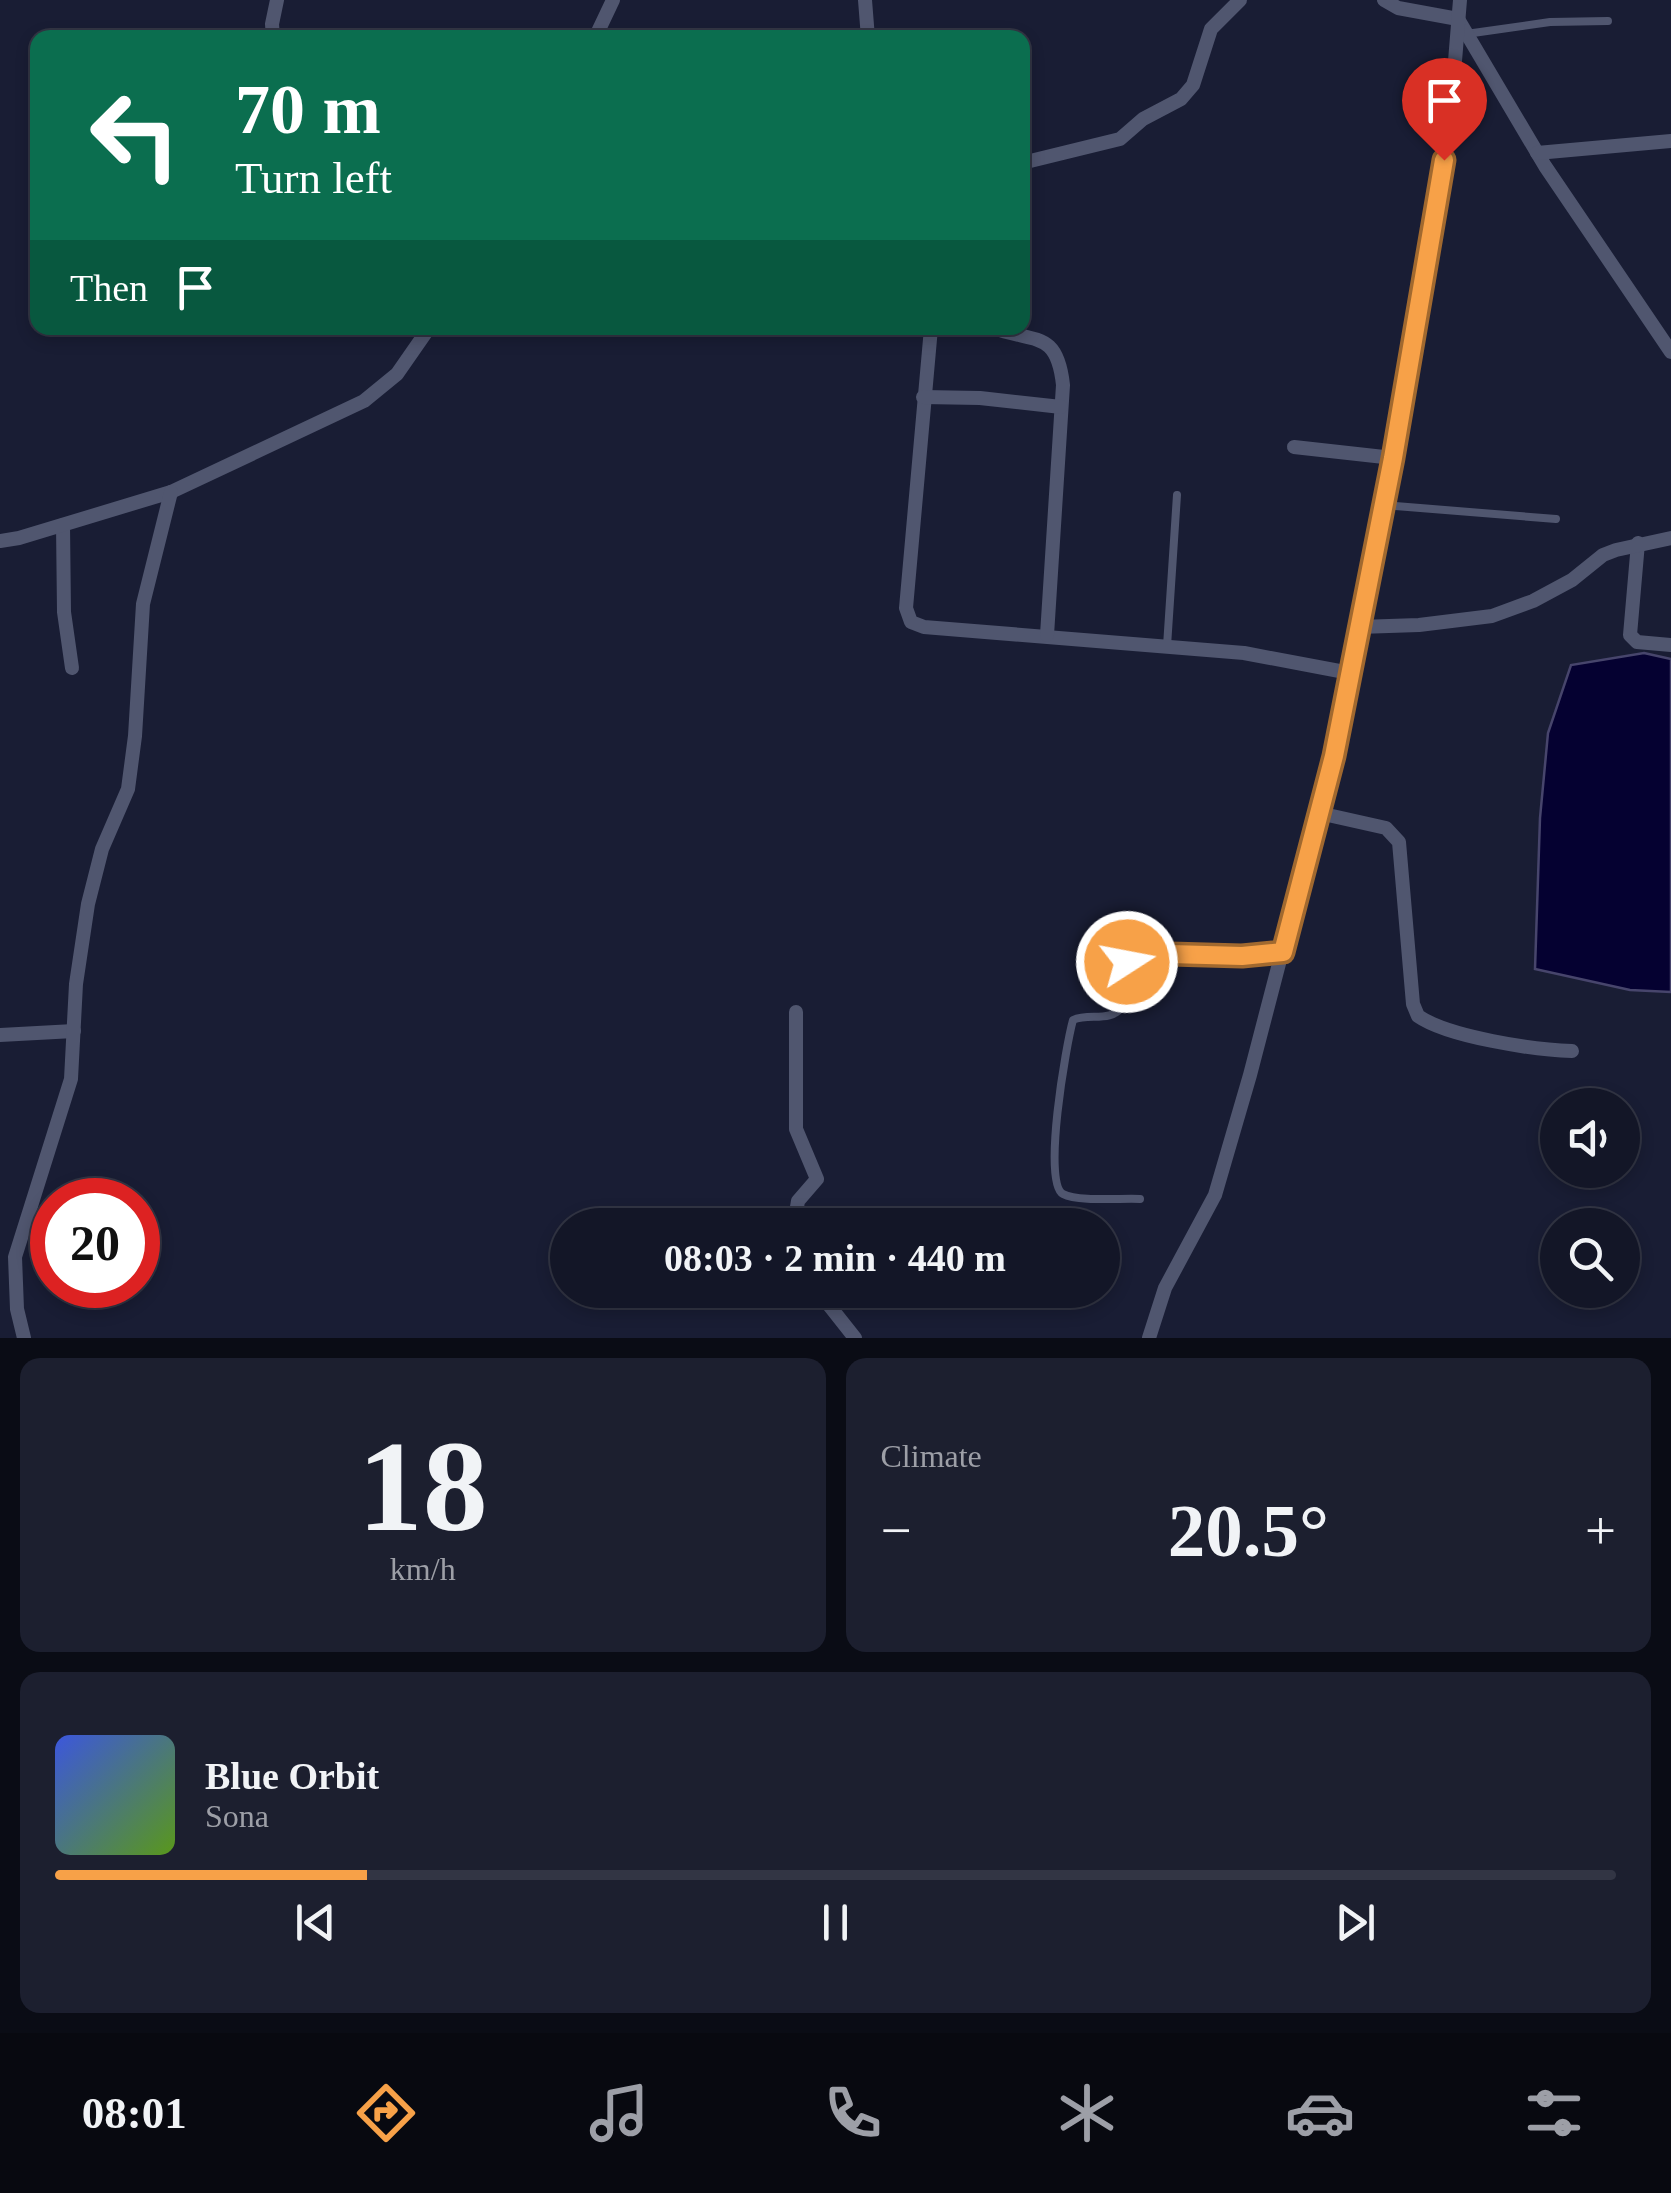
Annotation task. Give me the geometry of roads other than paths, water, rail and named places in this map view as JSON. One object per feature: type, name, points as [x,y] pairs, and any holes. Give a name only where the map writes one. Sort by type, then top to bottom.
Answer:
[{"type":"street","points":[[272,30],[277,0]]},
{"type":"street","points":[[600,30],[613,0]]},
{"type":"street","points":[[865,0],[867,30]]},
{"type":"street","points":[[1030,161],[1120,139],[1143,120],[1181,99],[1192,85],[1211,29],[1240,0]]},
{"type":"street","points":[[1384,0],[1409,11],[1458,19]]},
{"type":"street","points":[[1149,1338],[1165,1288],[1215,1195],[1319,813],[1393,458],[1450,122],[1460,0]]},
{"type":"street","points":[[1458,19],[1537,153],[1671,352]]},
{"type":"street","points":[[1537,153],[1671,141]]},
{"type":"street","points":[[0,541],[171,492],[364,401],[396,374],[424,335]]},
{"type":"street","points":[[929,335],[908,620],[924,627],[1244,653],[1350,673]]},
{"type":"street","points":[[1021,335],[1053,347],[1061,367],[1046,635]]},
{"type":"street","points":[[923,397],[980,398],[1061,407]]},
{"type":"street","points":[[1294,447],[1393,458]]},
{"type":"street","points":[[24,1338],[17,1309],[16,1258],[71,1079],[76,984],[88,904],[102,849],[128,790],[136,736],[143,604],[171,492]]},
{"type":"street","points":[[63,525],[64,612],[72,668]]},
{"type":"street","points":[[1359,627],[1420,625],[1492,616],[1533,601],[1572,580],[1603,556],[1638,543],[1671,538]]},
{"type":"street","points":[[1638,543],[1630,635],[1637,642],[1671,645]]},
{"type":"street","points":[[1319,813],[1386,828],[1398,842],[1412,1004],[1418,1016],[1522,1048],[1572,1051]]},
{"type":"street","points":[[796,1012],[796,1129],[817,1180],[797,1208]]},
{"type":"street","points":[[0,1035],[74,1032]]},
{"type":"street","points":[[831,1308],[855,1338]]},
{"type":"lane","points":[[1466,34],[1550,22],[1608,21]]},
{"type":"lane","points":[[1167,646],[1176,495]]},
{"type":"lane","points":[[1383,505],[1556,519]]},
{"type":"lane","points":[[1140,1199],[1076,1197],[1056,1188],[1053,1171],[1060,1087],[1073,1020],[1108,1017],[1119,1011],[1131,953],[1242,956],[1283,952]]}]
